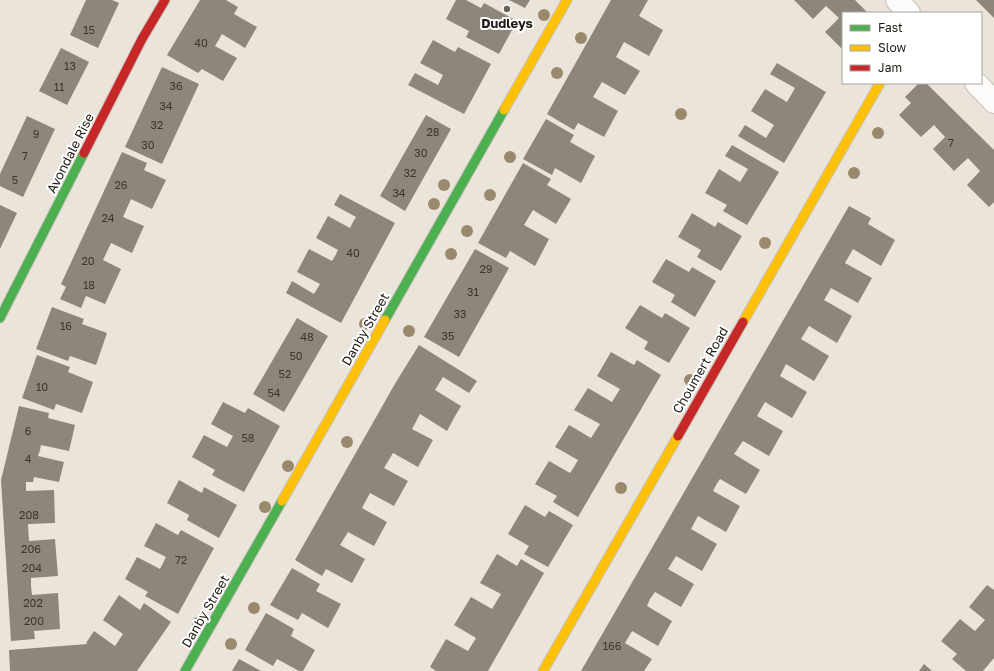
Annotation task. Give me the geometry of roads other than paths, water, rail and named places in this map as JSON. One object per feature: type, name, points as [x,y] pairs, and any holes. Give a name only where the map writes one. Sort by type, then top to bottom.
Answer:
[{"type":"street","name":"Avondale Rise","points":[[0,318],[142,39],[165,0]]},
{"type":"street","name":"Danby Street","points":[[186,671],[567,0]]},
{"type":"street","points":[[897,0],[909,12]]},
{"type":"street","name":"Choumert Road","points":[[543,671],[879,84]]},
{"type":"street","points":[[977,84],[994,102]]},
{"type":"place","name":"Dudleys","points":[[507,9]]}]
